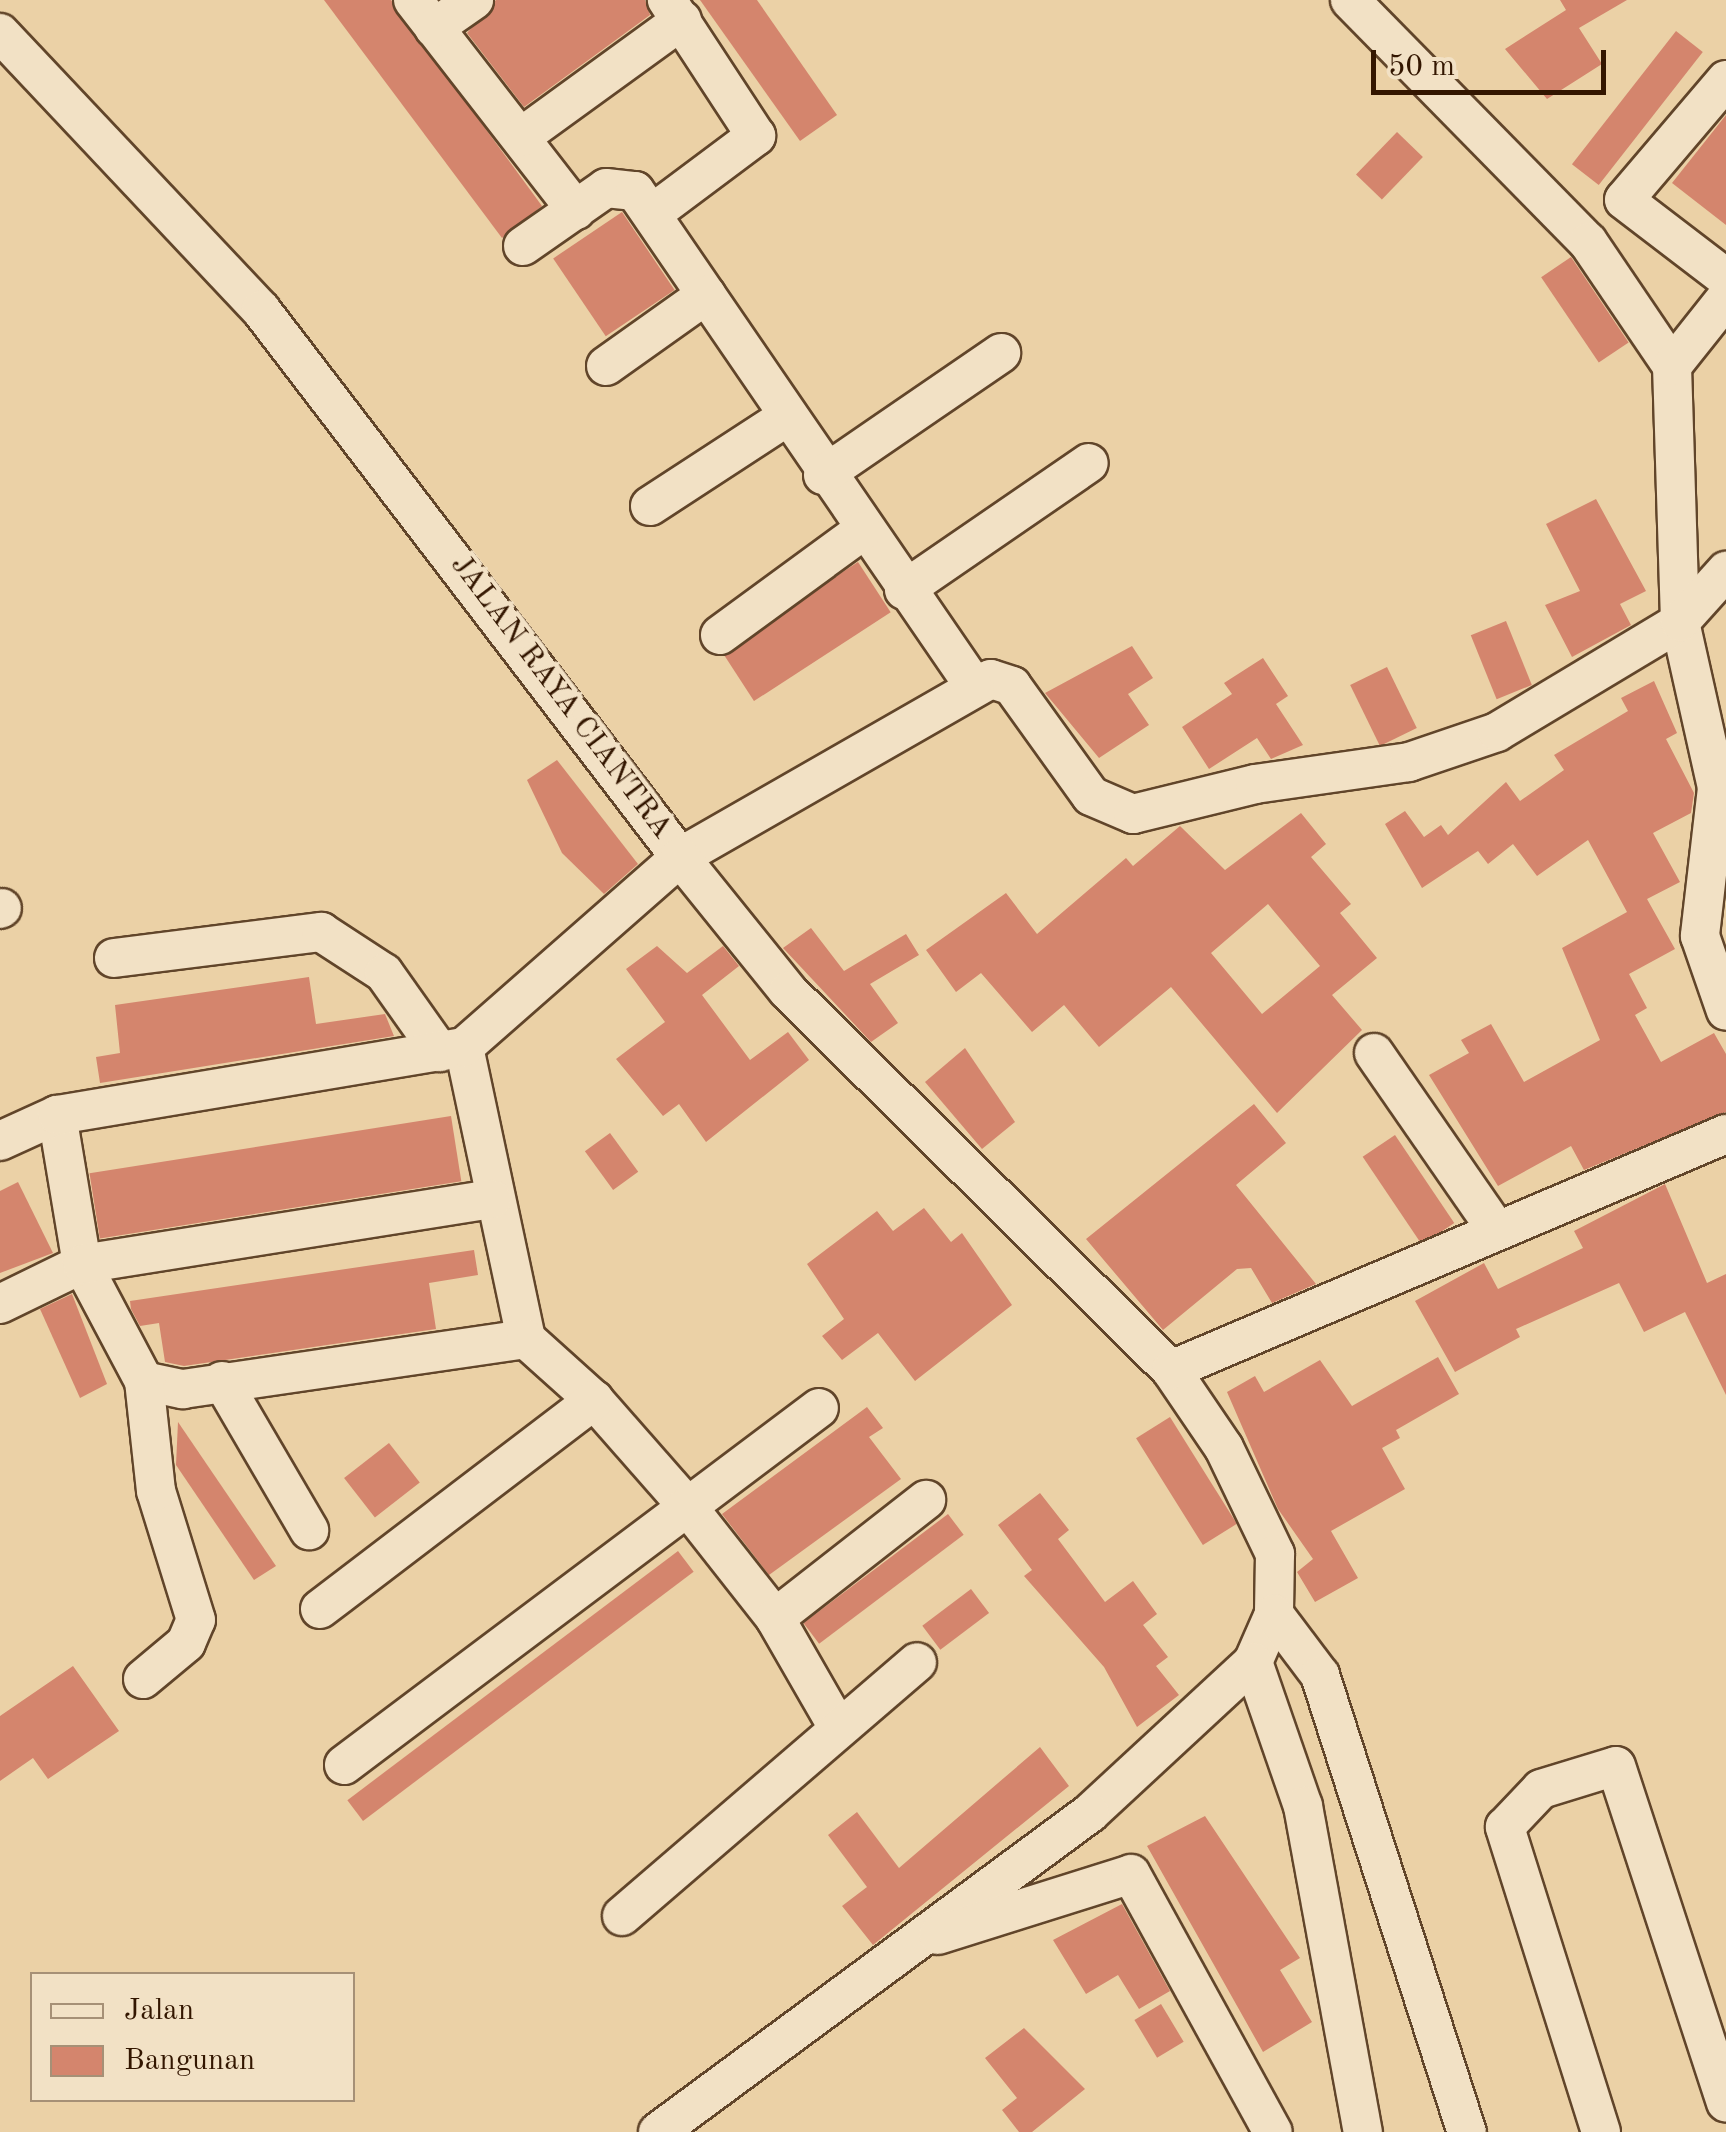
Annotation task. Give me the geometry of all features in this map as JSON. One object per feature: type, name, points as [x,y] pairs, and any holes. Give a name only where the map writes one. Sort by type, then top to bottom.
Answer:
[{"type":"street","points":[[474,0],[423,14],[576,210]]},
{"type":"street","points":[[1350,0],[1588,242],[1672,366],[1680,622],[1718,788],[1700,936],[1726,1010]]},
{"type":"street","points":[[521,137],[674,10],[755,140],[653,213]]},
{"type":"street","name":"JALAN RAYA CIANTRA","points":[[0,33],[261,310],[680,857],[972,682]]},
{"type":"street","points":[[1726,80],[1624,200],[1726,278]]},
{"type":"street","points":[[522,246],[576,210],[623,186],[653,213],[823,475],[972,682],[1006,682],[1091,796],[1132,814],[1459,748],[1680,622],[1726,571]]},
{"type":"street","points":[[606,366],[706,295]]},
{"type":"street","points":[[1672,366],[1726,298]]},
{"type":"street","points":[[823,475],[1001,353]]},
{"type":"street","points":[[650,506],[785,418]]},
{"type":"street","points":[[904,590],[1088,463]]},
{"type":"street","points":[[720,635],[862,531]]},
{"type":"street","points":[[0,1141],[57,1115],[452,1049],[680,857],[788,991],[1171,1370],[1269,1530],[1274,1614],[1253,1662],[1090,1814],[658,2132]]},
{"type":"street","points":[[114,958],[321,932],[384,973],[452,1049],[526,1339],[594,1400],[688,1506],[774,1618],[837,1726]]},
{"type":"street","points":[[1374,1053],[1495,1228]]},
{"type":"street","points":[[57,1115],[82,1264],[144,1382],[156,1491],[196,1620],[186,1643],[143,1679]]},
{"type":"street","points":[[1171,1370],[1495,1228],[1726,1134]]},
{"type":"street","points":[[0,1304],[82,1264],[492,1199]]},
{"type":"street","points":[[144,1382],[176,1390],[222,1380],[526,1339]]},
{"type":"street","points":[[222,1380],[309,1530]]},
{"type":"street","points":[[320,1609],[594,1400]]},
{"type":"street","points":[[344,1765],[819,1408]]},
{"type":"street","points":[[774,1618],[926,1500]]},
{"type":"street","points":[[1274,1614],[1320,1674],[1466,2132]]},
{"type":"street","points":[[622,1916],[837,1726],[917,1662]]},
{"type":"street","points":[[1253,1662],[1302,1806],[1363,2132]]},
{"type":"street","points":[[1601,2132],[1505,1827],[1541,1789],[1616,1766],[1726,2103]]},
{"type":"street","points":[[920,1937],[1131,1874],[1273,2132]]},
{"type":"building","points":[[324,0],[391,0],[542,206],[502,238]]},
{"type":"building","points":[[496,0],[645,0],[650,15],[524,107],[467,33]]},
{"type":"building","points":[[700,0],[757,0],[837,115],[800,141]]},
{"type":"building","points":[[1560,0],[1627,0],[1579,28],[1602,64],[1547,99],[1505,49],[1566,10]]},
{"type":"building","points":[[1676,31],[1703,52],[1599,185],[1572,164]]},
{"type":"building","points":[[1726,115],[1726,225],[1672,183]]},
{"type":"building","points":[[1397,132],[1423,157],[1382,199],[1356,174]]},
{"type":"building","points":[[622,212],[675,290],[606,336],[553,258]]},
{"type":"building","points":[[1571,257],[1629,342],[1599,363],[1541,277]]},
{"type":"building","points":[[1596,499],[1646,591],[1620,604],[1631,625],[1572,657],[1545,605],[1580,591],[1546,524]]},
{"type":"building","points":[[858,562],[891,612],[754,701],[721,651]]},
{"type":"building","points":[[1506,621],[1532,685],[1497,699],[1471,635]]},
{"type":"building","points":[[1132,646],[1153,678],[1128,694],[1149,725],[1099,758],[1045,693]]},
{"type":"building","points":[[1263,658],[1288,696],[1276,704],[1303,745],[1271,759],[1257,738],[1209,769],[1182,727],[1232,694],[1224,683]]},
{"type":"building","points":[[1387,667],[1417,728],[1380,746],[1350,685]]},
{"type":"building","points":[[1654,681],[1677,733],[1666,739],[1694,793],[1691,813],[1653,833],[1680,882],[1647,899],[1675,949],[1629,974],[1647,1008],[1635,1015],[1661,1062],[1714,1033],[1726,1054],[1726,1112],[1584,1170],[1571,1146],[1498,1186],[1429,1075],[1469,1053],[1461,1040],[1491,1024],[1524,1082],[1600,1040],[1562,948],[1627,912],[1588,840],[1537,876],[1513,844],[1488,864],[1478,851],[1422,888],[1385,824],[1405,811],[1424,837],[1441,825],[1448,835],[1506,782],[1520,801],[1564,770],[1554,755],[1628,711],[1621,698]]},
{"type":"building","points":[[557,760],[638,864],[604,894],[562,853],[527,780]]},
{"type":"building","points":[[1301,813],[1326,844],[1311,857],[1351,904],[1340,913],[1377,958],[1332,995],[1362,1030],[1277,1113],[1171,987],[1099,1047],[1064,1005],[1032,1032],[981,973],[956,992],[926,950],[1006,893],[1037,934],[1126,858],[1133,866],[1180,826],[1225,870]],"holes":[[[1268,904],[1320,966],[1262,1014],[1211,953]]]},
{"type":"building","points":[[811,928],[844,971],[906,934],[919,955],[870,984],[898,1023],[871,1042],[783,948]]},
{"type":"building","points":[[657,946],[687,973],[723,946],[739,966],[702,995],[750,1060],[788,1032],[809,1060],[706,1142],[679,1104],[663,1116],[616,1059],[665,1022],[626,969]]},
{"type":"building","points":[[309,977],[316,1024],[385,1014],[394,1036],[100,1083],[96,1057],[120,1053],[115,1005]]},
{"type":"building","points":[[965,1048],[1015,1122],[982,1149],[925,1082]]},
{"type":"building","points":[[1254,1104],[1286,1143],[1236,1185],[1316,1284],[1272,1303],[1251,1268],[1237,1269],[1163,1330],[1086,1239]]},
{"type":"building","points":[[451,1116],[461,1181],[100,1238],[90,1173]]},
{"type":"building","points":[[610,1133],[638,1172],[613,1190],[585,1151]]},
{"type":"building","points":[[1395,1135],[1454,1223],[1422,1245],[1363,1157]]},
{"type":"building","points":[[18,1182],[53,1253],[0,1273],[0,1191]]},
{"type":"building","points":[[1665,1184],[1707,1283],[1726,1274],[1726,1395],[1685,1312],[1644,1332],[1619,1283],[1516,1329],[1520,1337],[1455,1372],[1415,1301],[1484,1263],[1498,1289],[1583,1248],[1574,1231]]},
{"type":"building","points":[[924,1208],[951,1242],[962,1233],[1012,1305],[915,1381],[878,1333],[842,1360],[822,1336],[844,1319],[807,1264],[877,1211],[893,1231]]},
{"type":"building","points":[[474,1250],[478,1275],[429,1283],[436,1329],[184,1366],[165,1362],[159,1323],[140,1326],[131,1309],[130,1301]]},
{"type":"building","points":[[72,1294],[107,1384],[80,1398],[40,1309]]},
{"type":"building","points":[[1438,1357],[1459,1394],[1396,1430],[1400,1438],[1382,1448],[1405,1489],[1331,1531],[1358,1578],[1315,1602],[1297,1572],[1313,1559],[1278,1509],[1227,1392],[1255,1376],[1264,1392],[1320,1360],[1352,1406]]},
{"type":"building","points":[[867,1407],[883,1428],[869,1437],[901,1479],[769,1575],[722,1514]]},
{"type":"building","points":[[1170,1417],[1237,1524],[1203,1545],[1136,1438]]},
{"type":"building","points":[[178,1422],[276,1566],[254,1580],[176,1465]]},
{"type":"building","points":[[389,1443],[420,1482],[375,1517],[344,1478]]},
{"type":"building","points":[[1040,1493],[1069,1530],[1058,1539],[1105,1602],[1133,1581],[1157,1614],[1143,1625],[1168,1657],[1156,1666],[1179,1695],[1137,1727],[1104,1667],[1024,1576],[1032,1570],[998,1525]]},
{"type":"building","points":[[948,1514],[964,1535],[819,1644],[803,1623]]},
{"type":"building","points":[[678,1551],[694,1572],[363,1821],[347,1800]]},
{"type":"building","points":[[971,1589],[989,1613],[940,1650],[922,1626]]},
{"type":"building","points":[[73,1666],[119,1731],[48,1779],[33,1758],[0,1781],[0,1716]]},
{"type":"building","points":[[1040,1747],[1069,1786],[873,1945],[842,1906],[867,1887],[828,1835],[857,1812],[899,1868]]},
{"type":"building","points":[[1205,1816],[1300,1958],[1280,1970],[1312,2022],[1263,2052],[1147,1846]]},
{"type":"building","points":[[1122,1904],[1170,1991],[1139,2009],[1118,1975],[1086,1994],[1053,1940]]},
{"type":"building","points":[[1161,2004],[1184,2042],[1157,2058],[1134,2020]]},
{"type":"building","points":[[1024,2028],[1085,2089],[1032,2132],[1019,2132],[1002,2110],[1017,2098],[985,2058]]}]
